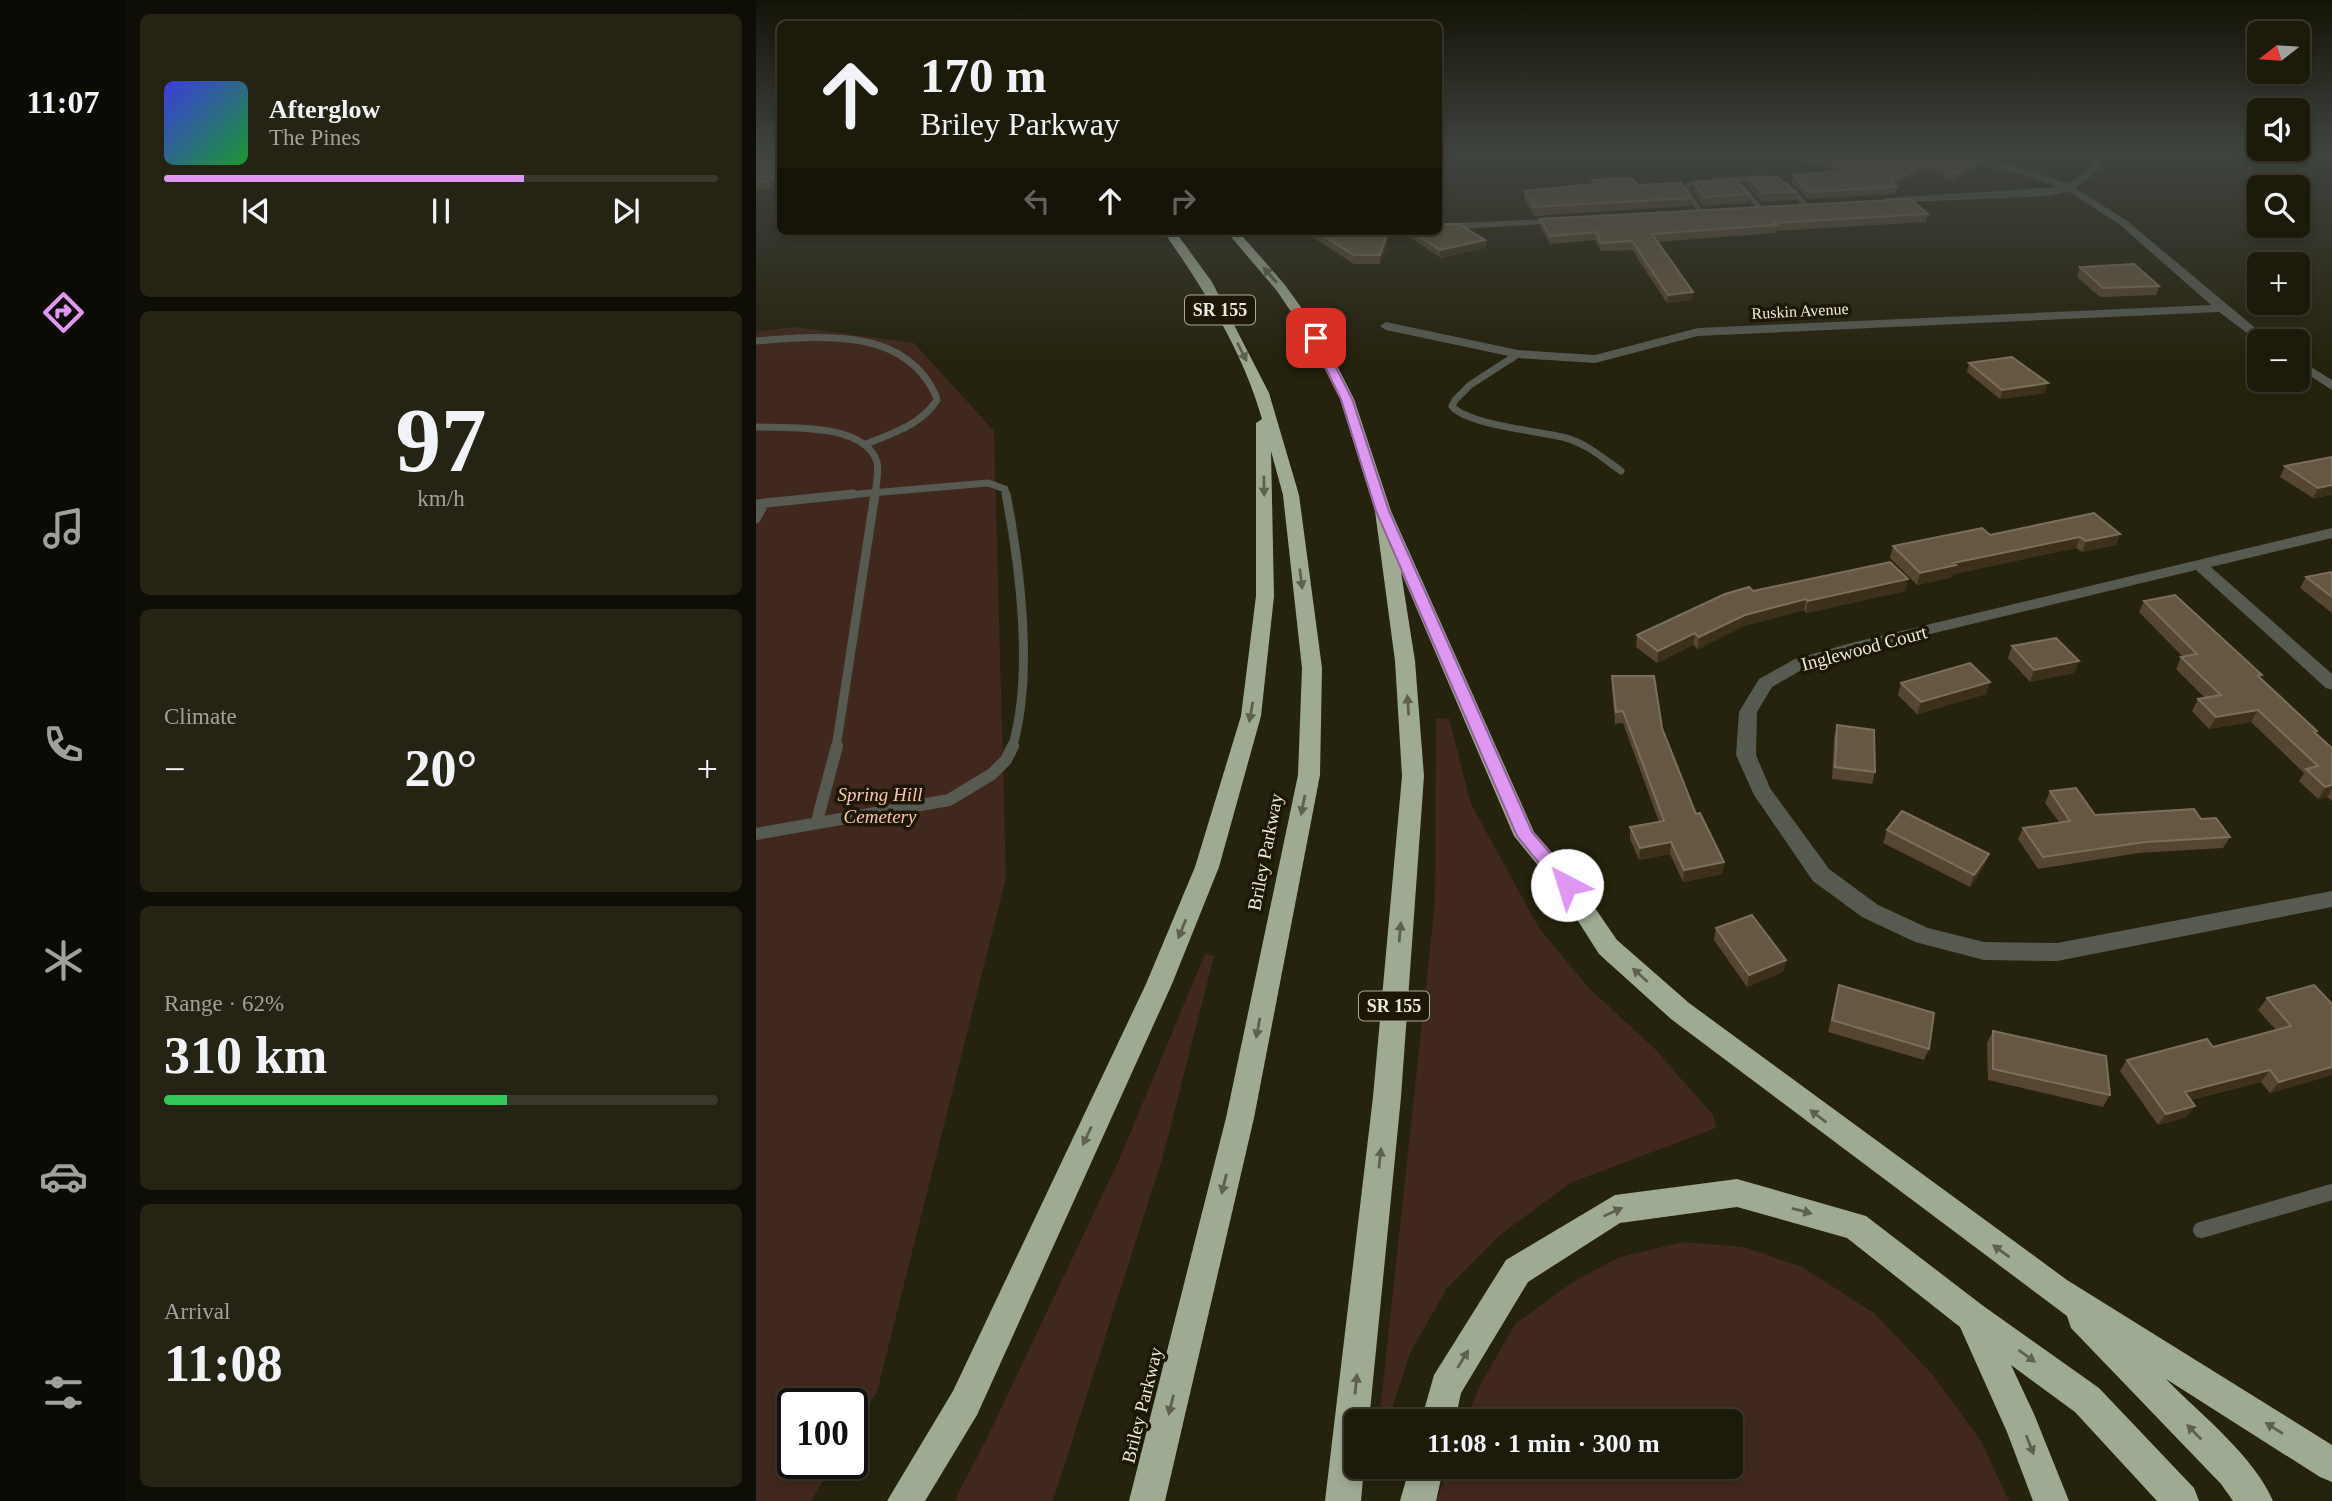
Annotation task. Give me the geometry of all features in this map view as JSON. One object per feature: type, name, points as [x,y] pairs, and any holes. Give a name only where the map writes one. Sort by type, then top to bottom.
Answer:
[{"type":"highway","name":"Briley Parkway","points":[[1147,1501],[1240,1118],[1309,775],[1312,668],[1291,495],[1262,393],[1206,282],[1172,235]]},
{"type":"highway","name":"SR 155","points":[[1235,235],[1281,288],[1316,338],[1347,399],[1383,511],[1405,661],[1412,776],[1387,1097],[1343,1501]]},
{"type":"highway","points":[[905,1501],[965,1403],[1159,984],[1207,867],[1251,716],[1265,596],[1262,393]]},
{"type":"highway","points":[[1383,511],[1525,836],[1567,885],[1608,947],[1700,1026],[2056,1291],[2332,1465]]},
{"type":"highway","points":[[1441,1409],[1446,1387],[1517,1271],[1615,1209],[1737,1193],[1855,1226],[1971,1316],[2087,1400],[2181,1501]]},
{"type":"highway","points":[[2056,1291],[2233,1472],[2255,1501]]},
{"type":"highway","points":[[1971,1316],[2022,1426],[2051,1501]]},
{"type":"highway","points":[[1418,1501],[1424,1479]]},
{"type":"street","points":[[1442,227],[1524,222]]},
{"type":"street","points":[[2121,222],[2249,329]]},
{"type":"street","name":"Ruskin Avenue","points":[[1387,326],[1518,354],[1595,359],[1698,332],[2221,308]]},
{"type":"street","points":[[2310,371],[2332,386]]},
{"type":"street","name":"Inglewood Court","points":[[2332,533],[1851,648],[1801,663],[1765,683],[1748,712],[1746,755],[1761,790],[1821,875],[1870,911],[1923,936],[1984,951],[2057,952],[2332,899]]},
{"type":"street","points":[[2201,566],[2332,684]]},
{"type":"lane","points":[[756,341],[846,338],[870,341],[905,355],[930,384],[937,400],[932,410],[918,421],[866,444]]},
{"type":"lane","points":[[1518,354],[1460,391],[1452,400],[1456,411],[1471,418],[1567,438],[1587,446],[1620,471]]},
{"type":"lane","points":[[756,427],[807,428],[846,436],[866,444],[877,463],[871,530],[847,665],[837,745],[817,821]]},
{"type":"lane","points":[[756,519],[761,503],[988,483],[1005,489],[1023,633],[1020,710],[1014,747],[1006,759],[973,788],[949,800],[817,821],[756,834]]},
{"type":"lane","points":[[2200,1230],[2332,1192]]},
{"type":"green space","name":"Spring Hill Cemetery","points":[[795,327],[914,343],[994,431],[1006,878],[877,1392],[868,1406],[868,1388],[777,1388],[777,1479],[824,1479],[811,1501],[756,1501],[756,331]]},
{"type":"green space","points":[[1449,718],[1471,804],[1539,928],[1588,987],[1655,1049],[1713,1115],[1716,1128],[1570,1183],[1500,1235],[1447,1288],[1410,1353],[1392,1409],[1380,1409],[1435,902],[1436,719]]},
{"type":"green space","points":[[1205,954],[1214,956],[1163,1156],[1053,1501],[954,1501],[987,1438],[1119,1160]]},
{"type":"green space","points":[[1683,1242],[1744,1247],[1802,1267],[1874,1313],[1932,1374],[1981,1441],[2009,1501],[1436,1501],[1444,1479],[1743,1479],[1743,1409],[1471,1409],[1479,1387],[1515,1324],[1573,1282],[1620,1257]]},
{"type":"building","points":[[1542,222],[1790,222],[1652,234],[1693,292],[1668,295],[1632,241],[1601,243],[1596,232],[1550,236]]},
{"type":"building","points":[[1442,224],[1459,224],[1485,240],[1440,250],[1417,235],[1442,235]]},
{"type":"building","points":[[1322,235],[1387,235],[1380,255],[1354,255]]},
{"type":"building","points":[[2134,264],[2159,286],[2103,288],[2080,267]]},
{"type":"building","points":[[2012,357],[2048,383],[2002,390],[1969,363]]},
{"type":"building","points":[[2332,457],[2332,485],[2318,488],[2285,466]]},
{"type":"building","points":[[2094,513],[2120,534],[2086,541],[2080,537],[1953,563],[1956,565],[1920,573],[1893,546],[1982,528],[1990,535]]},
{"type":"building","points":[[1890,562],[1908,579],[1808,601],[1806,599],[1745,615],[1699,637],[1695,633],[1658,651],[1637,635],[1725,594],[1749,587],[1753,591]]},
{"type":"building","points":[[2332,572],[2332,597],[2306,577]]},
{"type":"building","points":[[2175,595],[2262,675],[2258,676],[2332,748],[2332,785],[2325,787],[2306,769],[2318,766],[2258,710],[2216,717],[2198,699],[2221,695],[2181,657],[2197,654],[2144,601]]},
{"type":"building","points":[[2056,638],[2079,661],[2034,670],[2012,646]]},
{"type":"building","points":[[1970,663],[1990,682],[1921,702],[1901,683]]},
{"type":"building","points":[[1612,676],[1654,676],[1662,728],[1696,814],[1700,813],[1724,862],[1684,870],[1671,842],[1640,848],[1630,827],[1664,821],[1623,711],[1616,712]]},
{"type":"building","points":[[1837,725],[1874,730],[1875,772],[1835,767]]},
{"type":"building","points":[[2076,788],[2095,815],[2194,809],[2201,819],[2216,818],[2230,837],[2145,842],[2043,857],[2023,828],[2070,821],[2050,791]]},
{"type":"building","points":[[1902,811],[1989,854],[1974,875],[1887,830]]},
{"type":"building","points":[[1752,915],[1786,960],[1749,975],[1716,928]]},
{"type":"building","points":[[1839,985],[1934,1013],[1929,1049],[1832,1020]]},
{"type":"building","points":[[2314,985],[2332,1004],[2332,1067],[2279,1082],[2270,1070],[2185,1092],[2195,1106],[2166,1114],[2127,1060],[2207,1039],[2213,1047],[2291,1026],[2267,998]]},
{"type":"building","points":[[1993,1031],[2106,1056],[2110,1095],[1993,1069]]},
{"type":"route","points":[[1316,338],[1347,399],[1383,511],[1525,836],[1567,885]]}]
